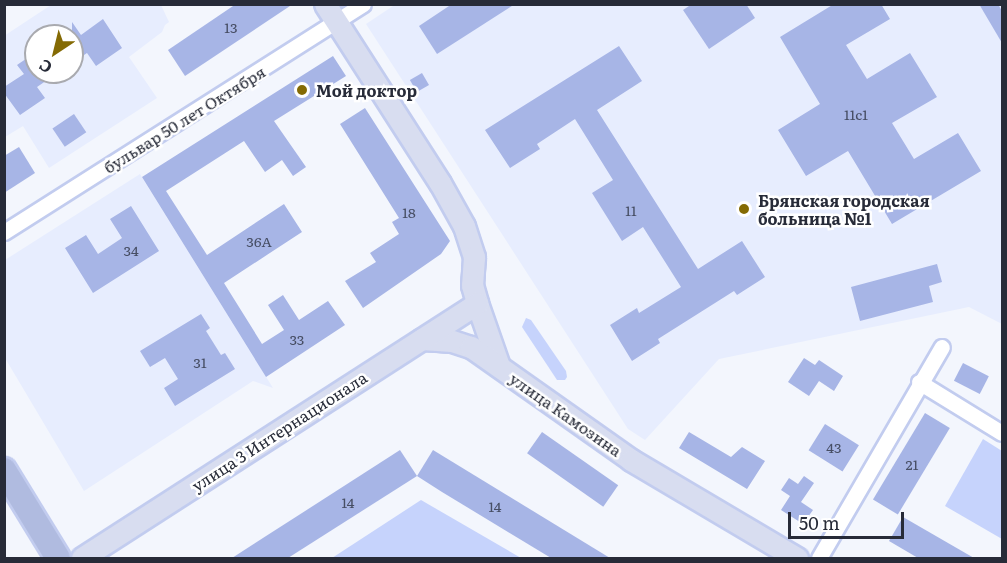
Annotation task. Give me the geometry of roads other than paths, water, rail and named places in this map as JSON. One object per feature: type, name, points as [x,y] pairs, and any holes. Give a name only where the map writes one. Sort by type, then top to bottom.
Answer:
[{"type":"main road","points":[[4,470],[58,558]]},
{"type":"street","name":"бульвар 50 лет Октября","points":[[4,232],[331,13],[363,4]]},
{"type":"street","name":"улица Камозина","points":[[331,13],[440,183],[464,226],[474,257],[472,285],[499,366],[631,460],[797,558]]},
{"type":"street","name":"улица 3 Интернационала","points":[[82,558],[477,303]]},
{"type":"street","points":[[422,339],[452,341],[471,347],[499,366]]},
{"type":"street","points":[[819,558],[919,382],[942,347]]},
{"type":"street","points":[[919,382],[1002,433]]},
{"type":"place","name":"Мой доктор","points":[[302,90]]},
{"type":"place","name":"Брянская городская больница №1","points":[[744,209]]}]
